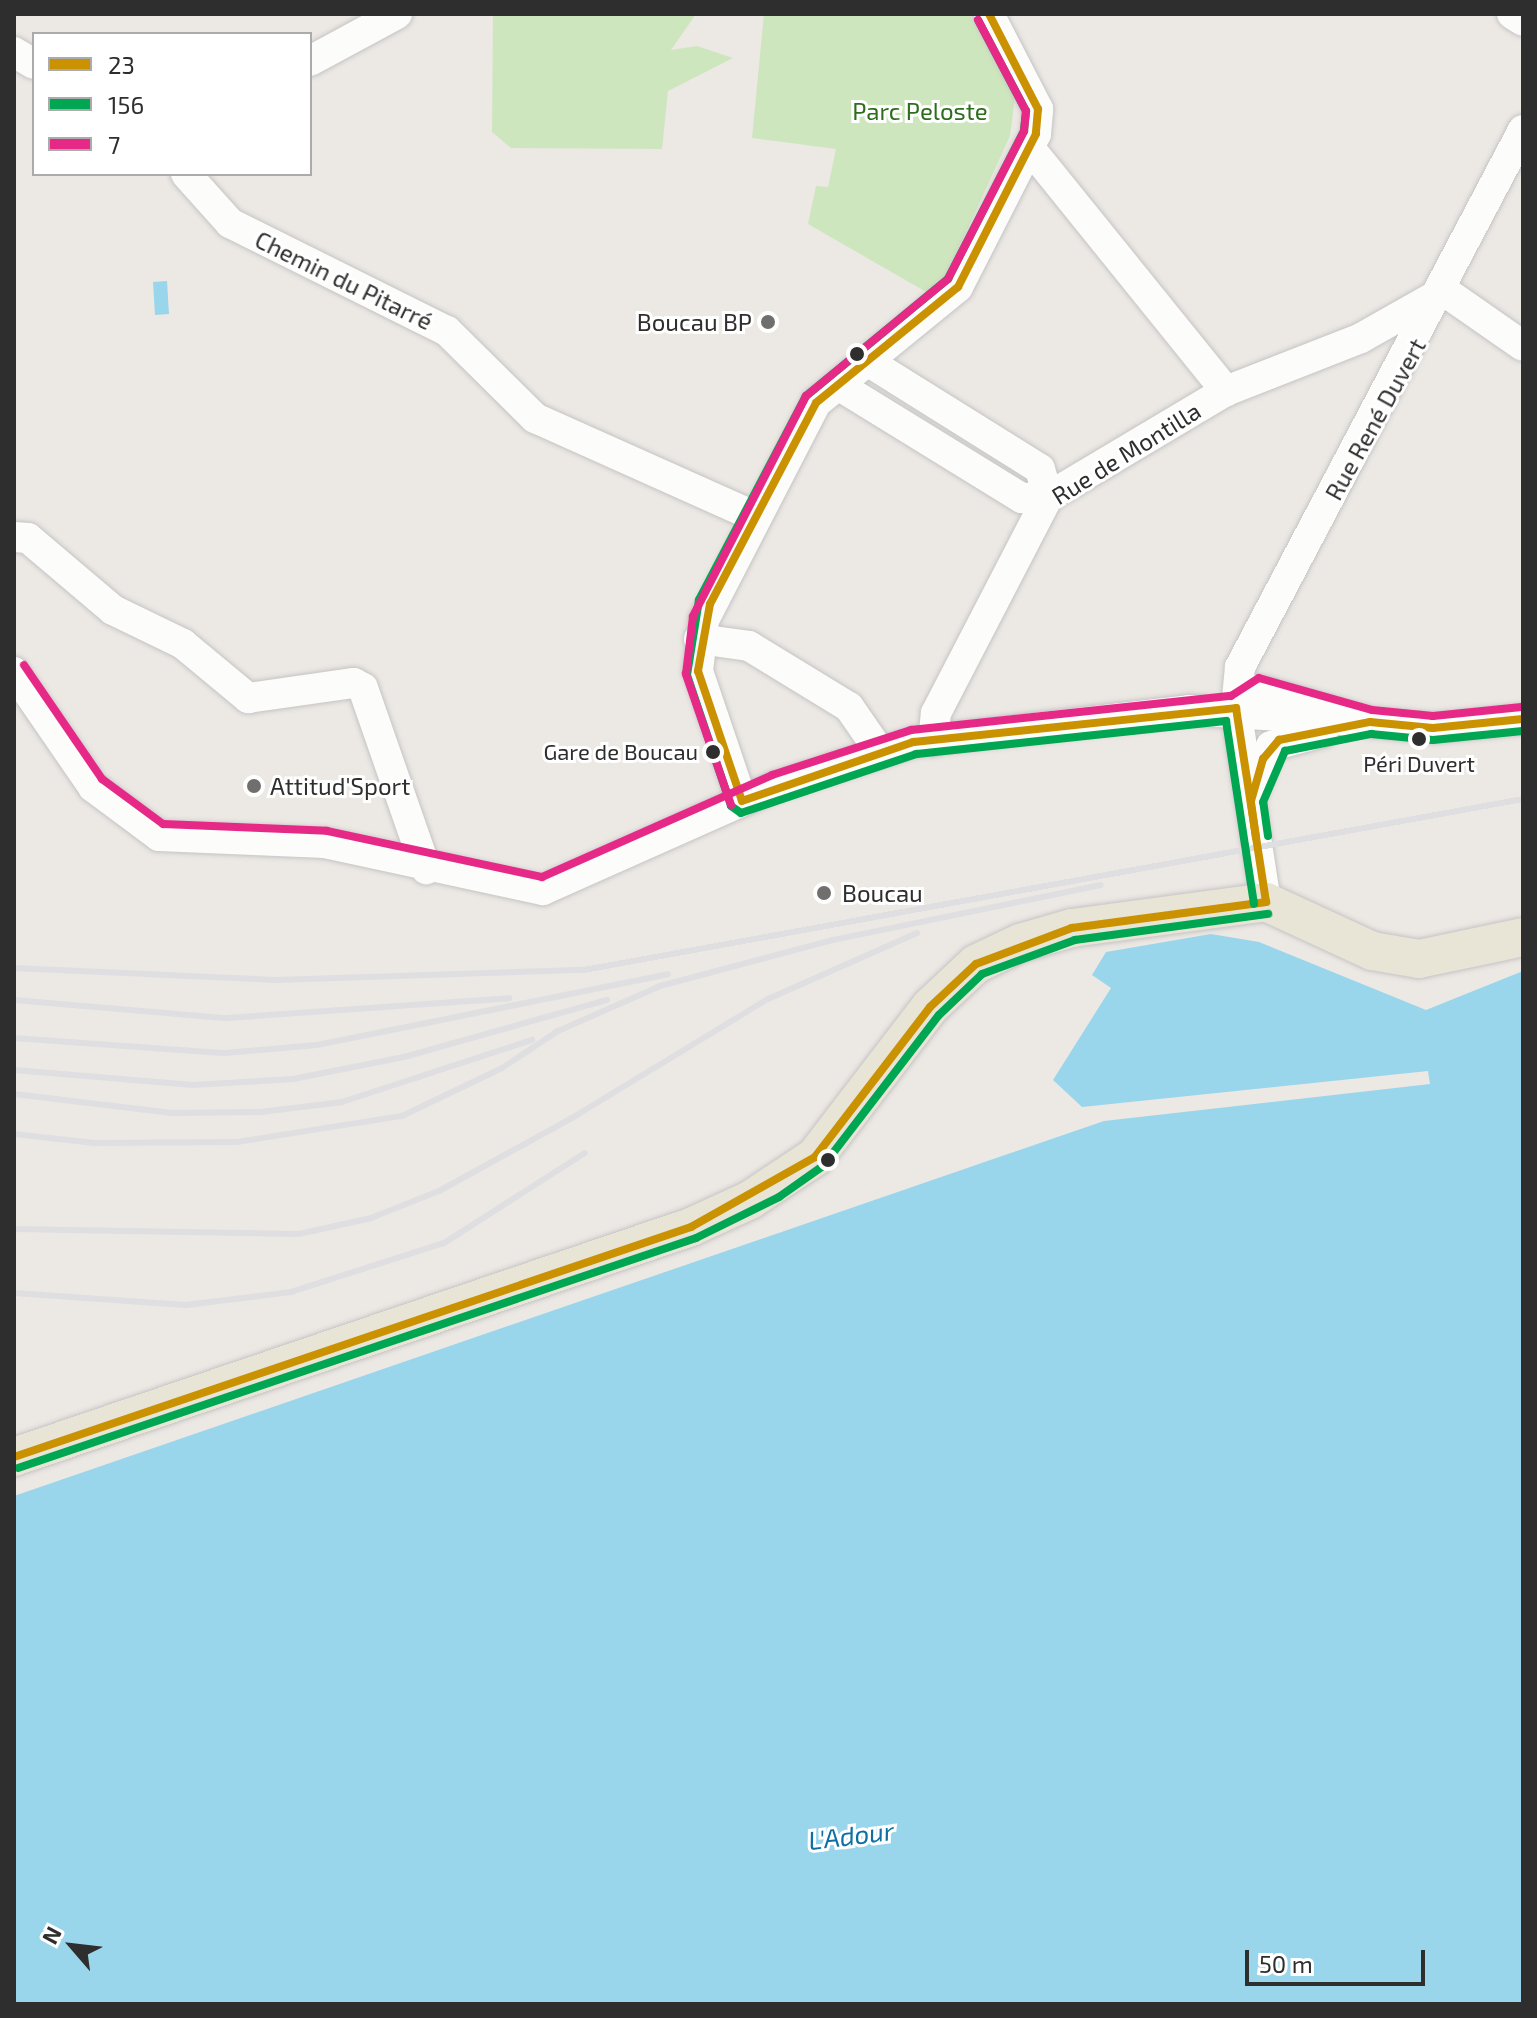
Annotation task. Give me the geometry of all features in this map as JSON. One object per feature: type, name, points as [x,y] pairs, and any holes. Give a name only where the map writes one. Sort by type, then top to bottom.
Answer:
[{"type":"main road","points":[[14,1457],[691,1227],[773,1187],[815,1157],[930,1007],[976,964],[1072,928],[1266,902],[1372,951],[1419,959],[1523,937]]},
{"type":"street","points":[[312,60],[397,14]]},
{"type":"street","points":[[742,801],[698,671],[699,639],[756,517],[816,403],[958,287],[1029,147],[1038,109],[989,14]]},
{"type":"street","points":[[1512,14],[1523,21]]},
{"type":"street","points":[[14,52],[32,63]]},
{"type":"street","name":"Rue René Duvert","points":[[1266,902],[1236,708],[1240,667],[1444,291],[1523,130]]},
{"type":"street","points":[[1029,147],[1226,391]]},
{"type":"street","name":"Chemin du Pitarré","points":[[196,178],[230,223],[447,331],[535,418],[756,517]]},
{"type":"street","points":[[1444,291],[1523,346]]},
{"type":"street","name":"Rue de Montilla","points":[[933,741],[936,713],[1048,497],[1226,391],[1361,338],[1444,291]]},
{"type":"street","points":[[838,385],[1022,498],[1048,497],[1040,469],[867,361]]},
{"type":"street","points":[[14,537],[28,538],[113,610],[183,644],[248,698],[354,683],[363,688],[426,869]]},
{"type":"street","points":[[699,639],[749,646],[849,707],[880,752]]},
{"type":"street","points":[[14,672],[93,787],[159,836],[325,843],[519,889],[578,880],[742,801],[880,752],[933,741],[1236,708],[1259,690],[1370,722],[1433,728],[1523,719]]},
{"type":"street","points":[[1251,801],[1263,759],[1279,740],[1370,722]]},
{"type":"green space","points":[[493,14],[696,14],[671,50],[697,46],[733,58],[668,91],[662,149],[511,148],[492,132]]},
{"type":"green space","name":"Parc Peloste","points":[[764,14],[969,14],[1016,90],[1010,136],[946,276],[928,293],[808,224],[816,186],[828,187],[836,149],[752,138]]},
{"type":"water","points":[[167,281],[169,314],[155,315],[153,282]]},
{"type":"water","name":"L'Adour","points":[[1211,934],[1259,942],[1426,1010],[1523,971],[1523,2004],[14,2004],[14,1496],[1104,1121],[1430,1084],[1428,1071],[1082,1107],[1053,1080],[1111,988],[1092,975],[1106,952]]},
{"type":"railway","points":[[14,968],[276,980],[584,970],[1523,799]]},
{"type":"railway","points":[[14,1134],[94,1143],[237,1142],[402,1116],[502,1068],[558,1031],[660,986],[833,940],[1100,885]]},
{"type":"railway","points":[[14,1229],[299,1234],[371,1218],[439,1191],[572,1118],[768,999],[917,933]]},
{"type":"railway","points":[[14,1038],[225,1053],[317,1045],[668,974]]},
{"type":"railway","points":[[14,1000],[226,1018],[509,998]]},
{"type":"railway","points":[[14,1070],[193,1085],[293,1079],[404,1057],[607,1000]]},
{"type":"railway","points":[[14,1094],[172,1113],[261,1112],[342,1102],[532,1040]]},
{"type":"railway","points":[[14,1293],[186,1305],[291,1292],[444,1243],[585,1153]]},
{"type":"transit line","name":"23","points":[[989,14],[1038,109],[1036,134],[958,287],[816,403],[710,604],[698,671],[742,801],[913,742],[1236,708],[1266,902]]},
{"type":"transit line","name":"156","points":[[978,20],[1026,111],[1024,131],[948,279],[806,396],[699,600],[687,675],[731,806],[741,813],[916,754],[1226,721],[1254,904]]},
{"type":"transit line","name":"7","points":[[731,805],[686,674],[693,616],[806,396],[948,279],[1024,131],[1026,111],[978,20]]},
{"type":"transit line","name":"7","points":[[24,665],[102,779],[163,824],[327,831],[542,877],[772,775],[911,730],[1231,696],[1259,678],[1372,710],[1433,716],[1522,707]]},
{"type":"transit line","name":"23","points":[[1256,838],[1251,801],[1263,759],[1279,740],[1370,722],[1433,728],[1523,719]]},
{"type":"transit line","name":"156","points":[[1268,836],[1263,802],[1285,751],[1371,734],[1433,740],[1523,731]]},
{"type":"transit line","name":"23","points":[[14,1457],[691,1227],[815,1157],[930,1007],[976,964],[1072,928],[1266,902]]},
{"type":"transit line","name":"156","points":[[18,1468],[696,1238],[779,1197],[823,1166],[939,1015],[982,974],[1075,940],[1268,914]]},
{"type":"place","name":"Boucau BP","points":[[768,322]]},
{"type":"place","name":"Péri Duvert","points":[[1419,739]]},
{"type":"place","name":"Gare de Boucau","points":[[713,752]]},
{"type":"place","name":"Attitud'Sport","points":[[254,786]]},
{"type":"place","name":"Boucau","points":[[824,893]]}]
